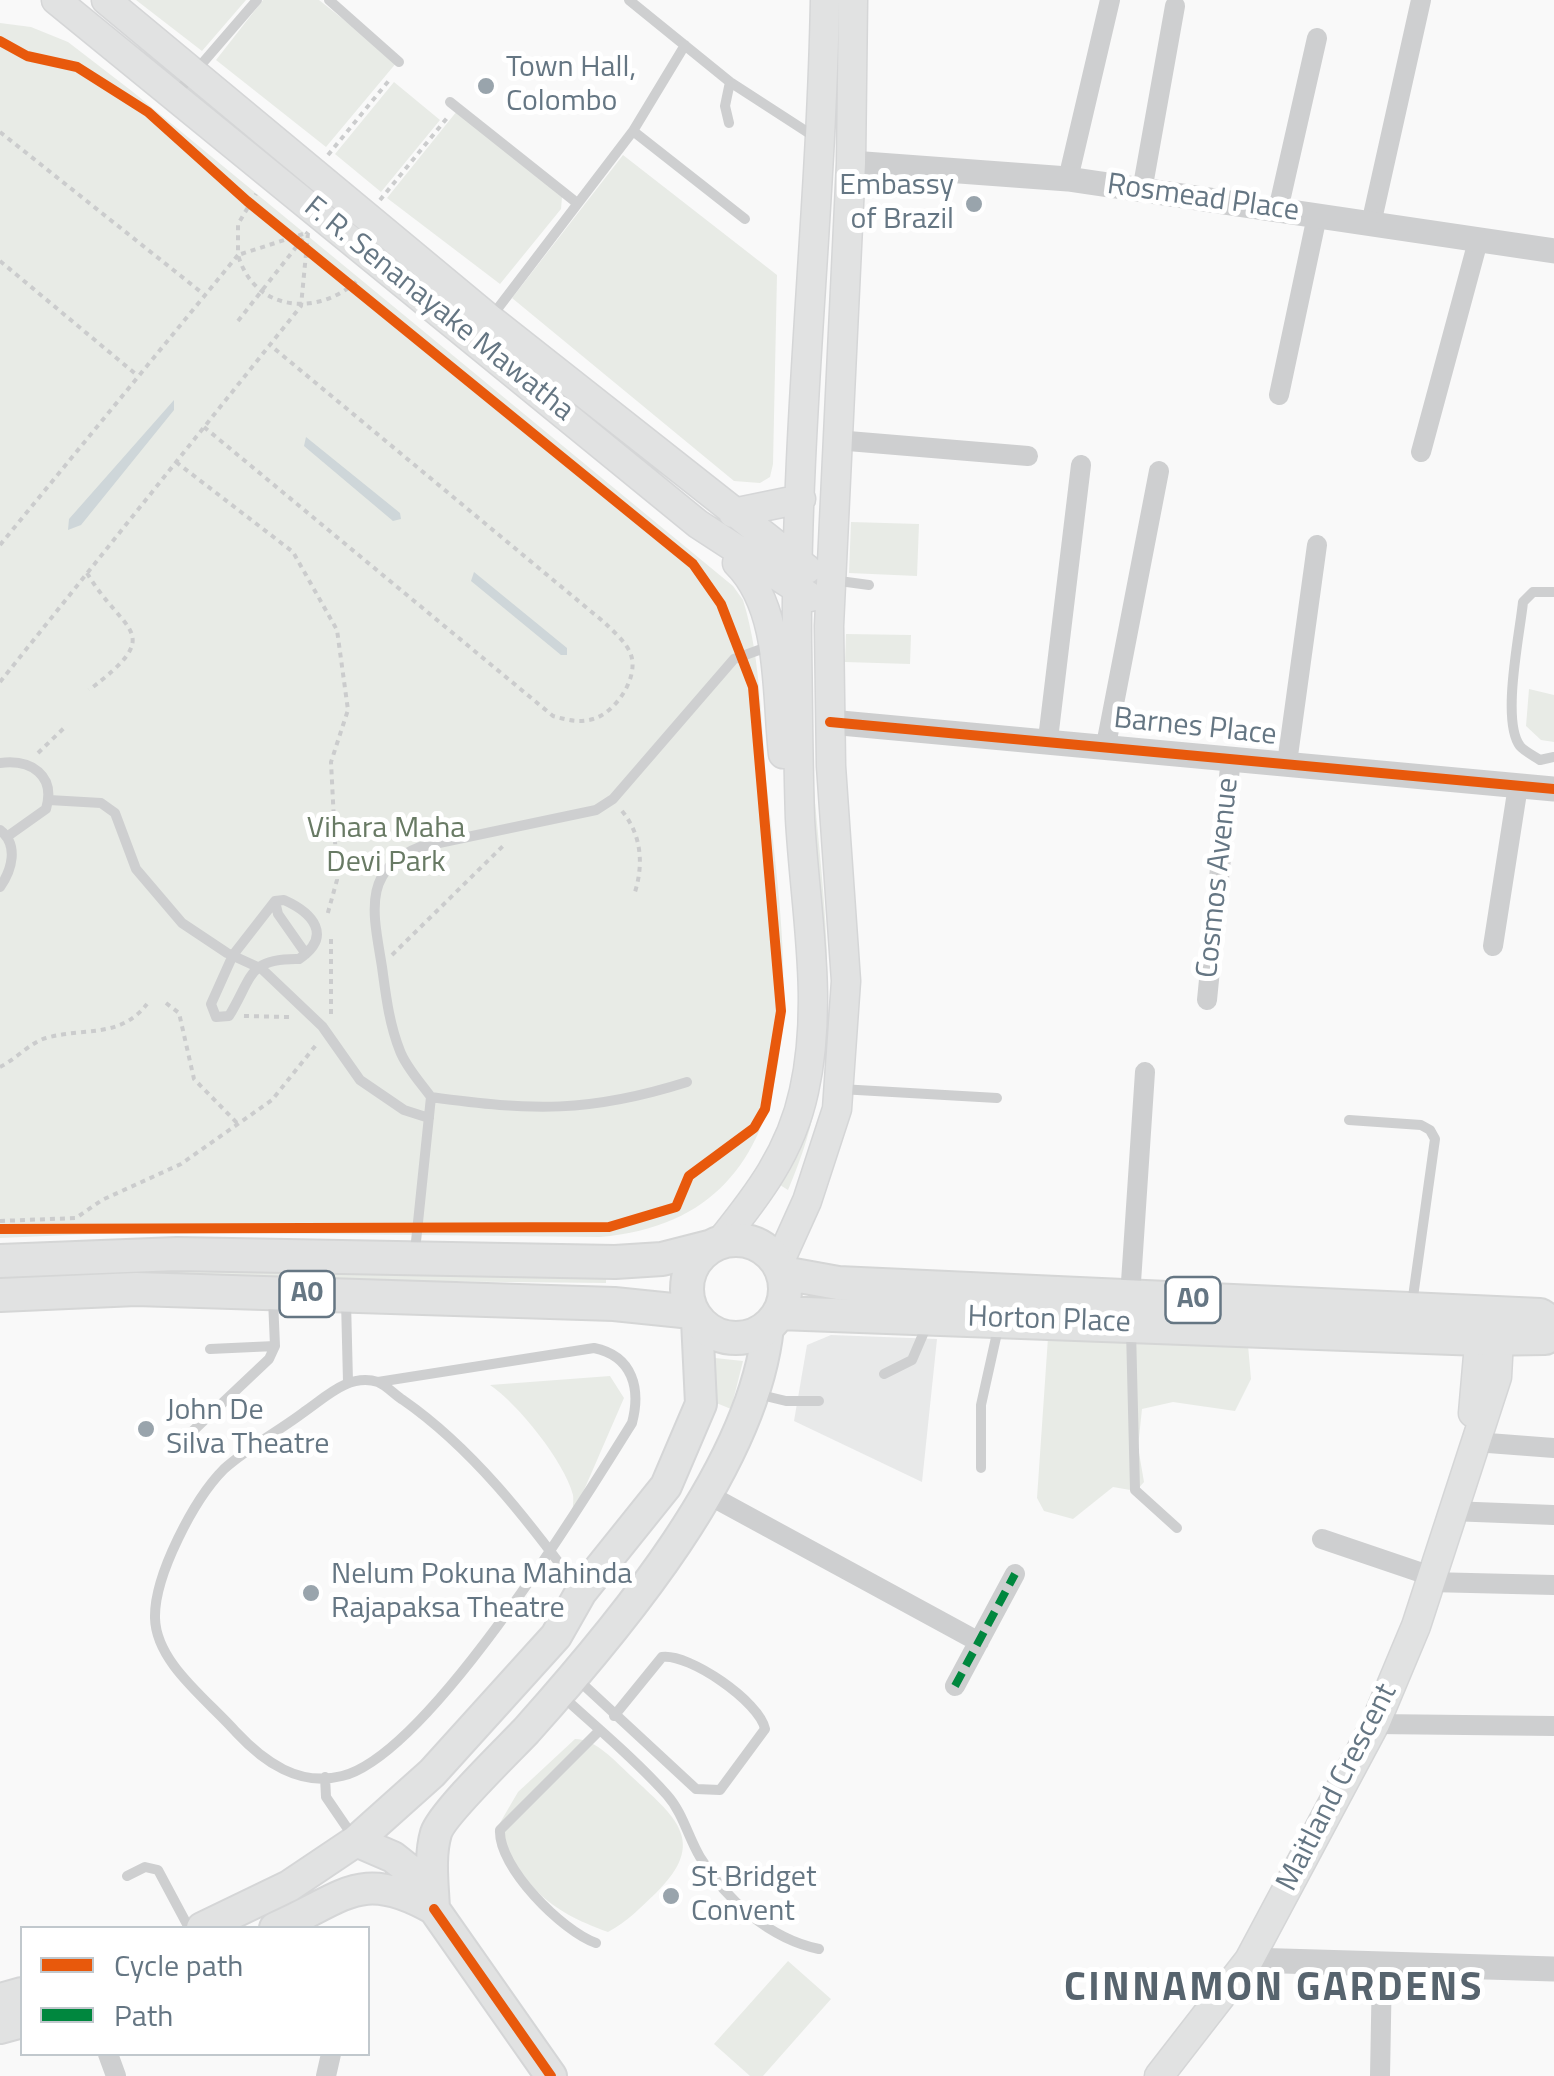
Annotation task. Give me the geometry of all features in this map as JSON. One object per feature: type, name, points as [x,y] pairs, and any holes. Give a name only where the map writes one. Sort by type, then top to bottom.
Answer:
[{"type":"highway","name":"A0","points":[[0,1261],[177,1254],[615,1262],[662,1260],[715,1244],[753,1242],[781,1268]]},
{"type":"highway","points":[[694,1316],[686,1283],[698,1256],[715,1244]]},
{"type":"highway","points":[[774,1320],[785,1300],[781,1268]]},
{"type":"highway","name":"Horton Place","points":[[781,1268],[838,1283],[1131,1310],[1490,1326],[1540,1314],[1554,1326]]},
{"type":"highway","name":"A0","points":[[0,1295],[136,1289],[346,1295],[694,1316],[724,1337],[739,1338],[774,1320]]},
{"type":"highway","name":"Horton Place","points":[[774,1320],[1000,1318],[1131,1310],[1411,1310],[1490,1326]]},
{"type":"main road","name":"F. R. Senanayake Mawatha","points":[[56,0],[376,260],[481,330],[733,513],[798,579]]},
{"type":"main road","name":"F. R. Senanayake Mawatha","points":[[106,0],[368,214],[481,330],[698,524],[798,579],[830,592]]},
{"type":"main road","points":[[715,1244],[767,1184],[784,1154],[804,1091],[813,985],[800,818],[798,579],[822,142],[825,0]]},
{"type":"main road","points":[[781,1268],[837,1109],[846,981],[830,722],[830,592],[851,163],[853,0]]},
{"type":"main road","points":[[733,513],[801,498]]},
{"type":"main road","points":[[698,524],[758,588],[771,646],[785,773],[800,818]]},
{"type":"main road","points":[[206,1926],[289,1886],[356,1841],[406,1796],[556,1636],[580,1592],[666,1486],[700,1404],[694,1316]]},
{"type":"main road","points":[[434,1909],[437,1830],[567,1685],[708,1494],[756,1394],[774,1320]]},
{"type":"main road","name":"Maitland Crescent","points":[[1159,2076],[1250,1960],[1375,1724],[1430,1579],[1497,1377],[1490,1326]]},
{"type":"main road","name":"Maitland Crescent","points":[[1464,1474],[1490,1326]]},
{"type":"main road","points":[[406,1796],[414,1820],[437,1830]]},
{"type":"main road","points":[[356,1841],[405,1864],[417,1876],[434,1909],[551,2076]]},
{"type":"main road","points":[[283,1926],[351,1892],[377,1886],[396,1888],[434,1909]]},
{"type":"street","points":[[1068,179],[1110,0]]},
{"type":"street","points":[[1371,224],[1420,0]]},
{"type":"street","points":[[1142,191],[1175,6]]},
{"type":"street","points":[[1278,210],[1317,38]]},
{"type":"street","name":"Rosmead Place","points":[[851,163],[1068,179],[1554,251]]},
{"type":"street","points":[[1279,395],[1317,216]]},
{"type":"street","points":[[1422,452],[1478,241]]},
{"type":"street","points":[[836,440],[1028,456]]},
{"type":"street","points":[[1048,739],[1081,466]]},
{"type":"street","points":[[1106,744],[1159,471]]},
{"type":"street","points":[[1287,763],[1317,545]]},
{"type":"street","name":"Barnes Place","points":[[830,722],[1106,744],[1536,787]]},
{"type":"street","name":"Cosmos Avenue","points":[[1207,1000],[1231,757]]},
{"type":"street","points":[[1493,946],[1536,787]]},
{"type":"street","points":[[1131,1310],[1145,1072]]},
{"type":"street","points":[[1475,1442],[1554,1448]]},
{"type":"street","points":[[708,1494],[979,1642]]},
{"type":"street","points":[[1450,1511],[1554,1515]]},
{"type":"street","points":[[1322,1539],[1430,1579],[1554,1585]]},
{"type":"street","points":[[956,1686],[1015,1574]]},
{"type":"street","points":[[1375,1724],[1554,1726]]},
{"type":"street","points":[[1250,1960],[1554,1969]]},
{"type":"street","points":[[1380,2076],[1382,1966]]},
{"type":"lane","points":[[173,97],[256,0]]},
{"type":"lane","points":[[329,0],[399,62]]},
{"type":"lane","points":[[629,0],[730,82],[822,142]]},
{"type":"lane","points":[[481,330],[633,131],[685,45]]},
{"type":"lane","points":[[729,124],[725,106],[730,82]]},
{"type":"lane","points":[[454,104],[578,204]]},
{"type":"lane","points":[[633,131],[745,219]]},
{"type":"lane","points":[[830,592],[869,585]]},
{"type":"lane","points":[[1554,592],[1532,592],[1524,602],[1512,702],[1513,728],[1520,746],[1540,760],[1554,758]]},
{"type":"lane","points":[[414,1260],[431,1097],[401,1056],[386,1009],[373,922],[375,894],[400,855],[596,810],[613,799],[734,659],[771,646]]},
{"type":"lane","points":[[1536,787],[1540,760]]},
{"type":"lane","points":[[0,763],[30,765],[47,779],[49,800],[39,816],[4,833],[12,855],[0,887]]},
{"type":"lane","points":[[49,800],[101,803],[114,814],[136,870],[182,923],[256,966],[326,1030],[360,1080],[404,1110],[428,1118]]},
{"type":"lane","points":[[284,900],[314,917],[319,927],[316,941],[299,959],[265,960],[256,966],[229,1016],[216,1017],[210,1009],[233,954],[275,901],[284,900]]},
{"type":"lane","points":[[275,901],[278,914],[306,954]]},
{"type":"lane","points":[[431,1097],[521,1109],[567,1109],[626,1101],[688,1082]]},
{"type":"lane","points":[[839,1088],[997,1098]]},
{"type":"lane","points":[[1348,1120],[1420,1125],[1430,1130],[1435,1139],[1411,1310]]},
{"type":"lane","points":[[178,1444],[269,1359],[275,1346],[273,1293]]},
{"type":"lane","points":[[346,1295],[348,1382]]},
{"type":"lane","points":[[1131,1310],[1135,1490],[1176,1528]]},
{"type":"lane","points":[[884,1374],[912,1360],[932,1316]]},
{"type":"lane","points":[[982,1468],[982,1405],[1000,1318]]},
{"type":"lane","points":[[210,1348],[275,1346]]},
{"type":"lane","points":[[594,1348],[611,1352],[622,1362],[637,1390],[632,1424],[552,1552],[474,1657],[384,1755],[343,1776],[309,1778],[278,1768],[250,1747],[158,1646],[154,1616],[174,1548],[223,1470],[348,1382],[378,1382],[594,1348]]},
{"type":"lane","points":[[378,1382],[448,1432],[552,1552],[580,1592]]},
{"type":"lane","points":[[756,1394],[786,1401],[818,1400]]},
{"type":"lane","points":[[567,1685],[614,1716],[696,1789],[712,1793],[720,1790],[765,1729],[760,1714],[692,1660],[676,1655],[662,1657],[614,1716]]},
{"type":"lane","points":[[567,1685],[599,1731],[669,1796],[700,1859],[740,1904],[768,1931],[794,1944],[819,1948]]},
{"type":"lane","points":[[596,1942],[577,1936],[506,1862],[500,1830],[599,1731]]},
{"type":"lane","points":[[325,1778],[326,1797],[356,1841]]},
{"type":"lane","points":[[127,1876],[145,1867],[158,1870],[188,1926]]},
{"type":"path","points":[[315,170],[391,78]]},
{"type":"path","points":[[368,214],[454,104]]},
{"type":"path","points":[[0,132],[206,296]]},
{"type":"path","points":[[271,174],[248,202],[238,224],[238,256],[242,268],[260,290],[301,306],[328,301],[353,287],[376,260]]},
{"type":"path","points":[[233,188],[263,214]]},
{"type":"path","points":[[277,226],[321,261]]},
{"type":"path","points":[[0,545],[238,256],[299,243],[308,232],[238,321]]},
{"type":"path","points":[[0,682],[301,306],[299,243]]},
{"type":"path","points":[[0,261],[138,376]]},
{"type":"path","points":[[336,274],[353,287]]},
{"type":"path","points":[[204,427],[553,716],[576,722],[598,718],[616,702],[632,671],[631,655],[605,624],[270,345]]},
{"type":"path","points":[[176,462],[293,552],[336,630],[348,710],[331,762],[337,880],[326,910],[327,923]]},
{"type":"path","points":[[87,573],[132,631],[134,648],[89,690]]},
{"type":"path","points":[[30,765],[46,740],[65,727]]},
{"type":"path","points":[[613,799],[634,826],[640,852],[635,892]]},
{"type":"path","points":[[382,965],[522,827]]},
{"type":"path","points":[[0,1225],[76,1218],[102,1200],[182,1164],[240,1126],[285,1087],[326,1030],[332,1011],[331,932]]},
{"type":"path","points":[[166,1003],[179,1013],[194,1079],[240,1126]]},
{"type":"path","points":[[0,1066],[44,1038],[107,1033],[136,1018],[147,1004]]},
{"type":"path","points":[[229,1016],[312,1017]]},
{"type":"path","points":[[0,1225],[86,1227]]},
{"type":"shaded area","points":[[174,400],[174,410],[81,525],[68,530],[69,519]]},
{"type":"shaded area","points":[[306,437],[400,513],[401,519],[393,521],[304,446]]},
{"type":"shaded area","points":[[474,572],[567,648],[567,655],[561,655],[471,581]]},
{"type":"shaded area","points":[[831,1335],[937,1339],[922,1482],[794,1421],[807,1345]]},
{"type":"green space","points":[[136,0],[246,0],[202,51]]},
{"type":"green space","points":[[263,0],[319,0],[397,62],[326,147],[216,60]]},
{"type":"green space","name":"Vihara Maha Devi Park","points":[[0,23],[31,27],[68,42],[133,92],[733,586],[743,600],[757,673],[782,931],[783,1002],[777,1071],[759,1132],[726,1183],[674,1219],[600,1237],[139,1232],[0,1238]]},
{"type":"green space","points":[[394,82],[440,120],[381,192],[335,154]]},
{"type":"green space","points":[[457,111],[562,197],[561,209],[500,284],[387,198]]},
{"type":"green space","points":[[623,155],[777,275],[773,464],[770,477],[760,483],[734,481],[512,298]]},
{"type":"green space","points":[[851,522],[919,524],[917,576],[849,573]]},
{"type":"green space","points":[[846,634],[911,635],[910,664],[845,662]]},
{"type":"green space","points":[[808,635],[813,779],[828,987],[819,1089],[807,1140],[788,1190],[780,1185],[801,1142]]},
{"type":"green space","points":[[1529,689],[1554,695],[1554,742],[1541,740],[1526,726]]},
{"type":"green space","points":[[43,1269],[606,1273],[606,1283],[113,1278],[0,1283],[0,1272]]},
{"type":"green space","points":[[1049,1323],[1247,1334],[1251,1379],[1235,1411],[1173,1402],[1142,1409],[1138,1447],[1144,1482],[1136,1491],[1113,1487],[1073,1519],[1044,1511],[1037,1498]]},
{"type":"green space","points":[[715,1358],[743,1361],[731,1409],[714,1402]]},
{"type":"green space","points":[[610,1376],[624,1398],[571,1520],[573,1495],[560,1466],[526,1419],[490,1385]]},
{"type":"green space","points":[[575,1739],[605,1752],[661,1804],[680,1830],[683,1844],[681,1859],[672,1875],[633,1914],[608,1932],[569,1915],[539,1894],[517,1866],[497,1828],[518,1792]]},
{"type":"green space","points":[[788,1961],[831,1999],[763,2076],[750,2076],[714,2044]]},
{"type":"marked path","points":[[955,1686],[1015,1574]]},
{"type":"cycle path","points":[[0,41],[27,56],[77,67],[148,112],[247,201],[693,564],[721,604],[753,687],[781,1011],[765,1109],[754,1128],[689,1176],[676,1207],[609,1227],[0,1229]]},
{"type":"cycle path","points":[[830,722],[1554,789]]},
{"type":"cycle path","points":[[434,1909],[551,2076]]},
{"type":"place","name":"Town Hall, Colombo","points":[[486,86]]},
{"type":"place","name":"Embassy of Brazil","points":[[974,204]]},
{"type":"place","name":"John De Silva Theatre","points":[[146,1429]]},
{"type":"place","name":"Nelum Pokuna Mahinda Rajapaksa Theatre","points":[[311,1593]]},
{"type":"place","name":"St Bridget Convent","points":[[671,1896]]},
{"type":"district","name":"CINNAMON GARDENS","points":[[1274,1990]]}]
